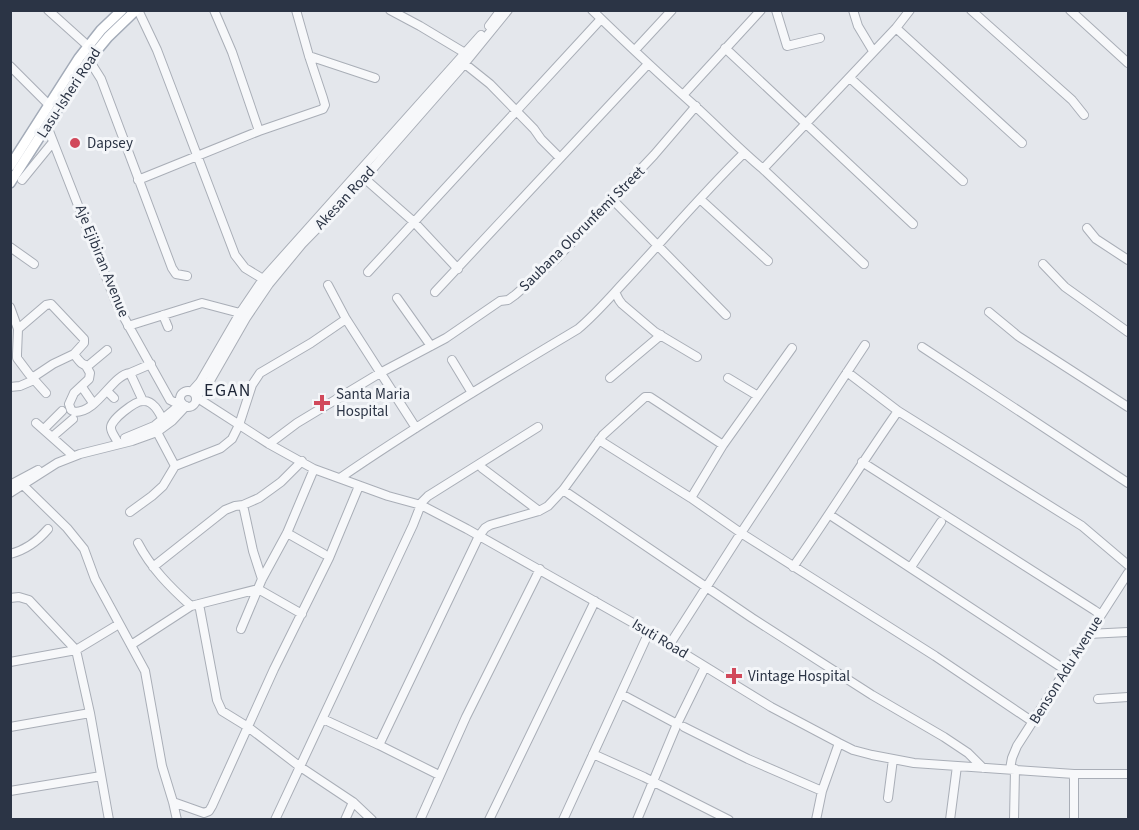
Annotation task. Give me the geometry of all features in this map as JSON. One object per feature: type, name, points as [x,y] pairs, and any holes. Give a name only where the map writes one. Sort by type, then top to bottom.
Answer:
[{"type":"main road","name":"Lasu-Isheri Road","points":[[12,159],[88,46],[122,10]]},
{"type":"main road","name":"Lasu-Isheri Road","points":[[10,183],[89,60],[108,37],[137,10]]},
{"type":"street","points":[[48,10],[88,46]]},
{"type":"street","points":[[137,10],[157,50],[235,255],[245,268],[263,279]]},
{"type":"street","points":[[214,10],[232,52],[259,131]]},
{"type":"street","points":[[138,180],[259,131],[323,109],[325,105],[296,10]]},
{"type":"street","points":[[390,10],[465,53]]},
{"type":"street","name":"Akesan Road","points":[[203,384],[240,313],[263,279],[388,142],[483,34],[501,10]]},
{"type":"street","name":"Akesan Road","points":[[195,397],[269,284],[302,244],[465,64],[508,10]]},
{"type":"street","points":[[592,10],[864,264]]},
{"type":"street","points":[[635,50],[672,10]]},
{"type":"street","points":[[683,95],[761,10]]},
{"type":"street","points":[[776,10],[787,46],[820,38]]},
{"type":"street","points":[[853,10],[858,26],[873,51]]},
{"type":"street","points":[[763,169],[850,78],[910,10]]},
{"type":"street","points":[[971,10],[1072,100],[1084,115]]},
{"type":"street","points":[[1076,12],[1128,63]]},
{"type":"street","points":[[368,272],[601,19]]},
{"type":"street","points":[[896,28],[1023,143]]},
{"type":"street","points":[[725,48],[913,224]]},
{"type":"street","points":[[309,56],[375,78]]},
{"type":"street","points":[[89,60],[101,79],[172,268],[176,274],[187,276]]},
{"type":"street","points":[[465,64],[516,109],[560,158]]},
{"type":"street","points":[[435,292],[648,64]]},
{"type":"street","points":[[10,66],[49,105]]},
{"type":"street","points":[[850,78],[963,181]]},
{"type":"street","name":"Saubana Olorunfemi Street","points":[[268,444],[297,423],[380,373],[431,346],[500,301],[508,300],[515,295],[542,273],[654,155],[696,106]]},
{"type":"street","name":"Aje Ejibiran Avenue","points":[[47,126],[117,305],[170,400],[182,403]]},
{"type":"street","points":[[22,180],[53,142]]},
{"type":"street","points":[[340,478],[471,393],[578,329],[744,153]]},
{"type":"street","points":[[364,178],[414,222],[458,269]]},
{"type":"street","points":[[612,199],[726,315]]},
{"type":"street","points":[[700,199],[768,261]]},
{"type":"street","points":[[1087,228],[1096,239],[1128,260]]},
{"type":"street","points":[[10,247],[34,264]]},
{"type":"street","points":[[1043,264],[1065,287],[1128,332]]},
{"type":"street","points":[[328,285],[346,319],[416,428]]},
{"type":"street","points":[[615,292],[622,304],[655,332],[697,357]]},
{"type":"street","points":[[397,298],[431,346]]},
{"type":"street","points":[[128,326],[205,303],[240,313]]},
{"type":"street","points":[[10,387],[20,386],[33,379],[53,364],[74,354],[84,343],[84,339],[51,304],[46,305],[18,329]]},
{"type":"street","points":[[10,307],[18,329],[17,358],[46,393]]},
{"type":"street","points":[[989,312],[1018,336],[1128,407]]},
{"type":"street","points":[[163,315],[168,327]]},
{"type":"street","points":[[130,512],[163,486],[175,466],[221,448],[232,439],[252,385],[260,373],[346,319]]},
{"type":"street","points":[[610,378],[661,335]]},
{"type":"street","points":[[670,644],[865,345]]},
{"type":"street","points":[[922,346],[1128,483]]},
{"type":"street","points":[[691,498],[723,445],[792,348]]},
{"type":"street","points":[[86,366],[107,350]]},
{"type":"street","points":[[74,354],[86,366],[90,376],[70,400],[71,410],[75,412],[81,412],[93,403],[119,377],[151,364]]},
{"type":"street","points":[[452,360],[471,393]]},
{"type":"street","points":[[847,372],[898,411],[1083,526],[1128,565]]},
{"type":"street","points":[[130,373],[143,401],[158,409],[163,420]]},
{"type":"street","points":[[728,378],[758,396]]},
{"type":"street","points":[[82,387],[93,403]]},
{"type":"street","points":[[107,391],[114,398]]},
{"type":"street","points":[[10,493],[57,463],[157,432],[176,413],[182,403],[183,393],[189,391],[195,397],[191,406],[182,403]]},
{"type":"street","name":"Isuti Road","points":[[195,397],[268,444],[314,469],[388,496],[421,505],[479,536],[650,632],[771,707],[838,744],[853,750],[914,763],[1074,774],[1128,774]]},
{"type":"street","points":[[380,745],[479,536],[485,528],[548,506],[563,490],[603,435],[645,397],[650,397],[723,445]]},
{"type":"street","points":[[117,441],[111,429],[112,423],[126,409],[143,401]]},
{"type":"street","points":[[44,429],[62,411]]},
{"type":"street","points":[[794,567],[898,411]]},
{"type":"street","points":[[10,485],[56,460],[130,436],[176,413]]},
{"type":"street","points":[[52,437],[74,419]]},
{"type":"street","points":[[36,423],[71,454]]},
{"type":"street","points":[[275,819],[424,499],[538,427]]},
{"type":"street","points":[[157,432],[175,466]]},
{"type":"street","points":[[599,441],[691,498],[741,533],[935,656],[1033,722]]},
{"type":"street","points":[[153,567],[225,510],[243,505],[270,491],[302,461]]},
{"type":"street","points":[[862,462],[1101,615]]},
{"type":"street","points":[[482,468],[539,511]]},
{"type":"street","points":[[241,629],[262,579],[287,533],[314,469]]},
{"type":"street","points":[[23,485],[67,528],[84,549],[95,579],[146,677],[162,766],[177,819]]},
{"type":"street","points":[[173,801],[204,813],[209,811],[274,669],[329,558],[359,486]]},
{"type":"street","points":[[563,490],[872,695],[944,737],[968,753],[984,768]]},
{"type":"street","points":[[243,505],[262,579]]},
{"type":"street","points":[[830,515],[1067,670]]},
{"type":"street","points":[[911,567],[941,522]]},
{"type":"street","points":[[10,554],[27,548],[48,530]]},
{"type":"street","points":[[287,533],[324,554]]},
{"type":"street","points":[[138,543],[153,567],[169,586],[195,605],[218,705],[222,711],[354,802],[372,819]]},
{"type":"street","points":[[420,819],[466,717],[540,569]]},
{"type":"street","name":"Benson Adu Avenue","points":[[1012,770],[1012,758],[1033,722],[1128,573]]},
{"type":"street","points":[[131,645],[195,605],[258,589],[302,614]]},
{"type":"street","points":[[10,598],[19,597],[30,600],[76,650],[109,819]]},
{"type":"street","points":[[489,819],[595,601]]},
{"type":"street","points":[[10,662],[76,650],[119,624]]},
{"type":"street","points":[[563,819],[650,632]]},
{"type":"street","points":[[1088,634],[1128,632]]},
{"type":"street","points":[[637,819],[705,667]]},
{"type":"street","points":[[621,694],[748,759],[822,791]]},
{"type":"street","points":[[1098,699],[1128,698]]},
{"type":"street","points":[[10,727],[90,713]]},
{"type":"street","points":[[323,719],[439,775]]},
{"type":"street","points":[[816,819],[822,791],[838,744]]},
{"type":"street","points":[[593,754],[729,819]]},
{"type":"street","points":[[888,798],[893,759]]},
{"type":"street","points":[[950,819],[957,766]]},
{"type":"street","points":[[1012,770],[1014,819]]},
{"type":"street","points":[[1074,774],[1074,819]]},
{"type":"street","points":[[10,791],[101,776]]},
{"type":"street","points":[[345,819],[354,802]]},
{"type":"place","name":"Dapsey","points":[[75,143]]},
{"type":"place","name":"Santa Maria Hospital","points":[[322,403]]},
{"type":"place","name":"Vintage Hospital","points":[[734,676]]},
{"type":"district","name":"EGAN","points":[[228,390]]}]
